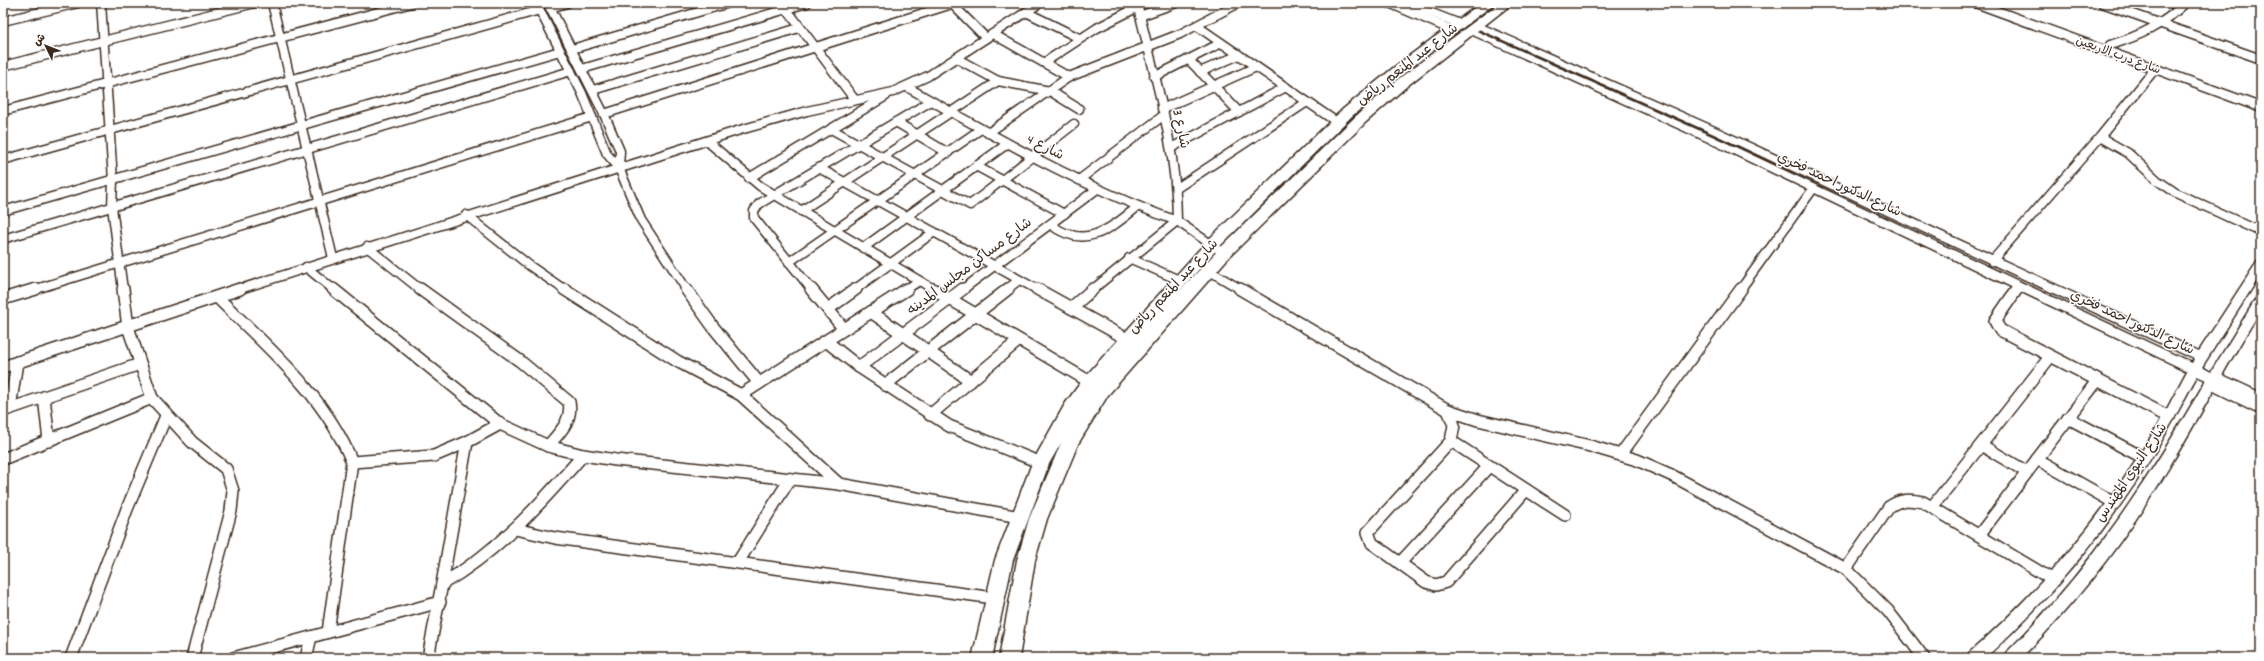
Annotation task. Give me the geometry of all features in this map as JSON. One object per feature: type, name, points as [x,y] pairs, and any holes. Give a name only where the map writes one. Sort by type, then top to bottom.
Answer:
[{"type":"highway","name":"شارع عبد المنعم رياض","points":[[1465,28],[1489,3]]},
{"type":"highway","name":"شارع عبد المنعم رياض","points":[[1009,658],[1026,560],[1038,519],[1070,442],[1085,416],[1120,367],[1208,270],[1219,249],[1361,100],[1396,80],[1465,28],[1507,3]]},
{"type":"highway","name":"شارع درب الاربعين","points":[[1976,3],[2261,108]]},
{"type":"highway","name":"شارع درب الاربعين","points":[[1996,3],[2261,100]]},
{"type":"highway","name":"شارع عبد المنعم رياض","points":[[982,658],[994,598],[1004,560],[1041,463],[1071,409],[1090,382],[1179,280],[1219,249],[1361,119],[1396,80]]},
{"type":"street","points":[[3,21],[78,3]]},
{"type":"street","points":[[101,3],[108,132],[113,180],[112,207],[118,263],[128,327],[152,398],[166,416],[192,442],[226,469],[233,491],[232,511],[192,658]]},
{"type":"street","points":[[3,66],[255,3]]},
{"type":"street","points":[[272,3],[321,201],[333,258]]},
{"type":"street","points":[[3,111],[412,3]]},
{"type":"street","points":[[567,3],[549,5],[593,90],[620,151],[619,168]]},
{"type":"street","points":[[572,49],[729,3]]},
{"type":"street","points":[[582,69],[784,6],[807,3]]},
{"type":"street","points":[[3,367],[466,215],[774,120],[893,92],[907,87],[956,58],[1040,3]]},
{"type":"street","points":[[1140,16],[1176,3]]},
{"type":"street","points":[[789,262],[948,153],[1050,91],[1069,77],[1147,48],[1197,26],[1239,3]]},
{"type":"street","points":[[1389,3],[1465,28]]},
{"type":"street","points":[[1407,3],[1428,15]]},
{"type":"street","points":[[2102,3],[2261,59]]},
{"type":"street","points":[[2171,3],[2183,5]]},
{"type":"street","points":[[604,114],[952,4],[989,36],[1045,62],[1069,77]]},
{"type":"street","points":[[1045,62],[1079,38],[1137,5]]},
{"type":"street","name":"شارع 3","points":[[1137,5],[1171,148],[1177,188],[1177,221]]},
{"type":"street","points":[[2110,45],[2152,31],[2163,24],[2183,5]]},
{"type":"street","points":[[784,6],[799,28],[855,100]]},
{"type":"street","points":[[3,160],[108,132],[538,7],[571,71],[607,154],[619,168],[641,220],[672,269],[714,328],[760,383]]},
{"type":"street","points":[[1026,12],[1079,38]]},
{"type":"street","points":[[1197,26],[1338,123]]},
{"type":"street","points":[[593,90],[799,28]]},
{"type":"street","name":"شارع الدكتور احمد فخري","points":[[1465,28],[1714,135],[1924,229],[2201,357]]},
{"type":"street","points":[[552,36],[563,33]]},
{"type":"street","points":[[1154,77],[1221,43]]},
{"type":"street","points":[[3,211],[560,51]]},
{"type":"street","points":[[1200,72],[1239,55]]},
{"type":"street","points":[[956,58],[998,81],[1050,91],[1079,109]]},
{"type":"street","points":[[1188,59],[1239,112]]},
{"type":"street","points":[[1079,180],[1163,112],[1213,86],[1256,67]]},
{"type":"street","points":[[1992,261],[2100,137],[2155,69]]},
{"type":"street","points":[[3,239],[571,71]]},
{"type":"street","points":[[801,211],[998,81]]},
{"type":"street","name":"شارع 4","points":[[907,87],[1007,144],[1097,189],[1136,208],[1177,221]]},
{"type":"street","points":[[1171,148],[1286,87]]},
{"type":"street","points":[[749,178],[893,92]]},
{"type":"street","points":[[844,329],[789,262],[753,214],[759,204],[931,101]]},
{"type":"street","points":[[1177,188],[1307,102]]},
{"type":"street","points":[[3,299],[592,117]]},
{"type":"street","points":[[896,122],[948,153]]},
{"type":"street","points":[[831,129],[970,205],[1074,124]]},
{"type":"street","name":"شارع الدكتور احمد فخري","points":[[1714,135],[1813,189],[2125,336],[2212,379]]},
{"type":"street","points":[[2100,137],[2128,153],[2156,180],[2176,193],[2261,232]]},
{"type":"street","points":[[707,141],[749,178],[774,195],[1018,341],[1090,382]]},
{"type":"street","points":[[863,248],[1007,144]]},
{"type":"street","points":[[976,166],[1064,214]]},
{"type":"street","points":[[819,168],[1126,339]]},
{"type":"street","name":"شارع مساكن مجلس المدينه","points":[[859,367],[1097,189]]},
{"type":"street","points":[[1621,454],[1813,189]]},
{"type":"street","points":[[1050,224],[1065,235],[1088,238],[1099,235],[1136,208]]},
{"type":"street","points":[[466,215],[530,266],[595,310],[677,361],[741,395],[773,422],[839,484]]},
{"type":"street","points":[[1071,308],[1129,258],[1177,221],[1219,249]]},
{"type":"street","points":[[1916,238],[1924,229]]},
{"type":"street","points":[[828,309],[934,232]]},
{"type":"street","points":[[367,247],[438,303],[520,362],[569,402],[571,408],[568,420],[548,446]]},
{"type":"street","points":[[1129,258],[1179,280]]},
{"type":"street","name":"شارع النبوى المهندس","points":[[1974,658],[2006,630],[2072,560],[2144,458],[2201,357],[2261,265]]},
{"type":"street","points":[[306,267],[500,424],[548,446],[583,455],[839,484],[1020,517]]},
{"type":"street","points":[[1208,270],[1448,410],[1484,421],[1621,454],[1671,475],[1846,569],[1869,588],[1890,610],[1924,658]]},
{"type":"street","points":[[885,385],[1019,280]]},
{"type":"street","points":[[741,395],[919,281]]},
{"type":"street","points":[[2018,286],[1995,321],[1996,326],[2006,334],[2168,417]]},
{"type":"street","points":[[217,297],[312,394],[348,446],[352,462],[328,632]]},
{"type":"street","name":"شارع النبوى المهندس","points":[[2012,658],[2044,624],[2088,572],[2125,522],[2165,462],[2212,379],[2261,300]]},
{"type":"street","points":[[871,312],[971,381]]},
{"type":"street","points":[[2225,319],[2244,327]]},
{"type":"street","points":[[2125,336],[2131,325]]},
{"type":"street","points":[[826,341],[859,367],[930,415],[970,436],[1041,463]]},
{"type":"street","points":[[930,415],[1018,341]]},
{"type":"street","points":[[1932,507],[2050,357]]},
{"type":"street","points":[[17,362],[7,409],[140,364]]},
{"type":"street","points":[[2212,379],[2261,399]]},
{"type":"street","points":[[2212,379],[2261,408]]},
{"type":"street","points":[[1979,535],[2097,380]]},
{"type":"street","points":[[44,397],[49,441]]},
{"type":"street","points":[[3,459],[152,398]]},
{"type":"street","points":[[1448,410],[1454,425],[1450,441],[1368,532],[1369,539],[1400,563],[1431,584],[1446,582],[1526,490]]},
{"type":"street","points":[[71,658],[127,509],[166,416]]},
{"type":"street","points":[[2068,418],[2144,458]]},
{"type":"street","points":[[352,462],[434,456],[467,442],[500,424]]},
{"type":"street","points":[[1450,441],[1565,515]]},
{"type":"street","points":[[428,658],[440,602],[467,442]]},
{"type":"street","points":[[1981,445],[2027,472]]},
{"type":"street","points":[[442,584],[474,565],[515,529],[583,455]]},
{"type":"street","points":[[2037,459],[2113,502]]},
{"type":"street","points":[[1400,563],[1489,466]]},
{"type":"street","points":[[738,562],[790,479]]},
{"type":"street","points":[[1846,569],[1889,507],[1897,501],[1909,499],[1923,502],[1932,507],[2053,580]]},
{"type":"street","points":[[515,529],[555,538],[994,598]]},
{"type":"street","points":[[233,658],[440,602]]},
{"type":"street","points":[[306,658],[311,637]]}]
